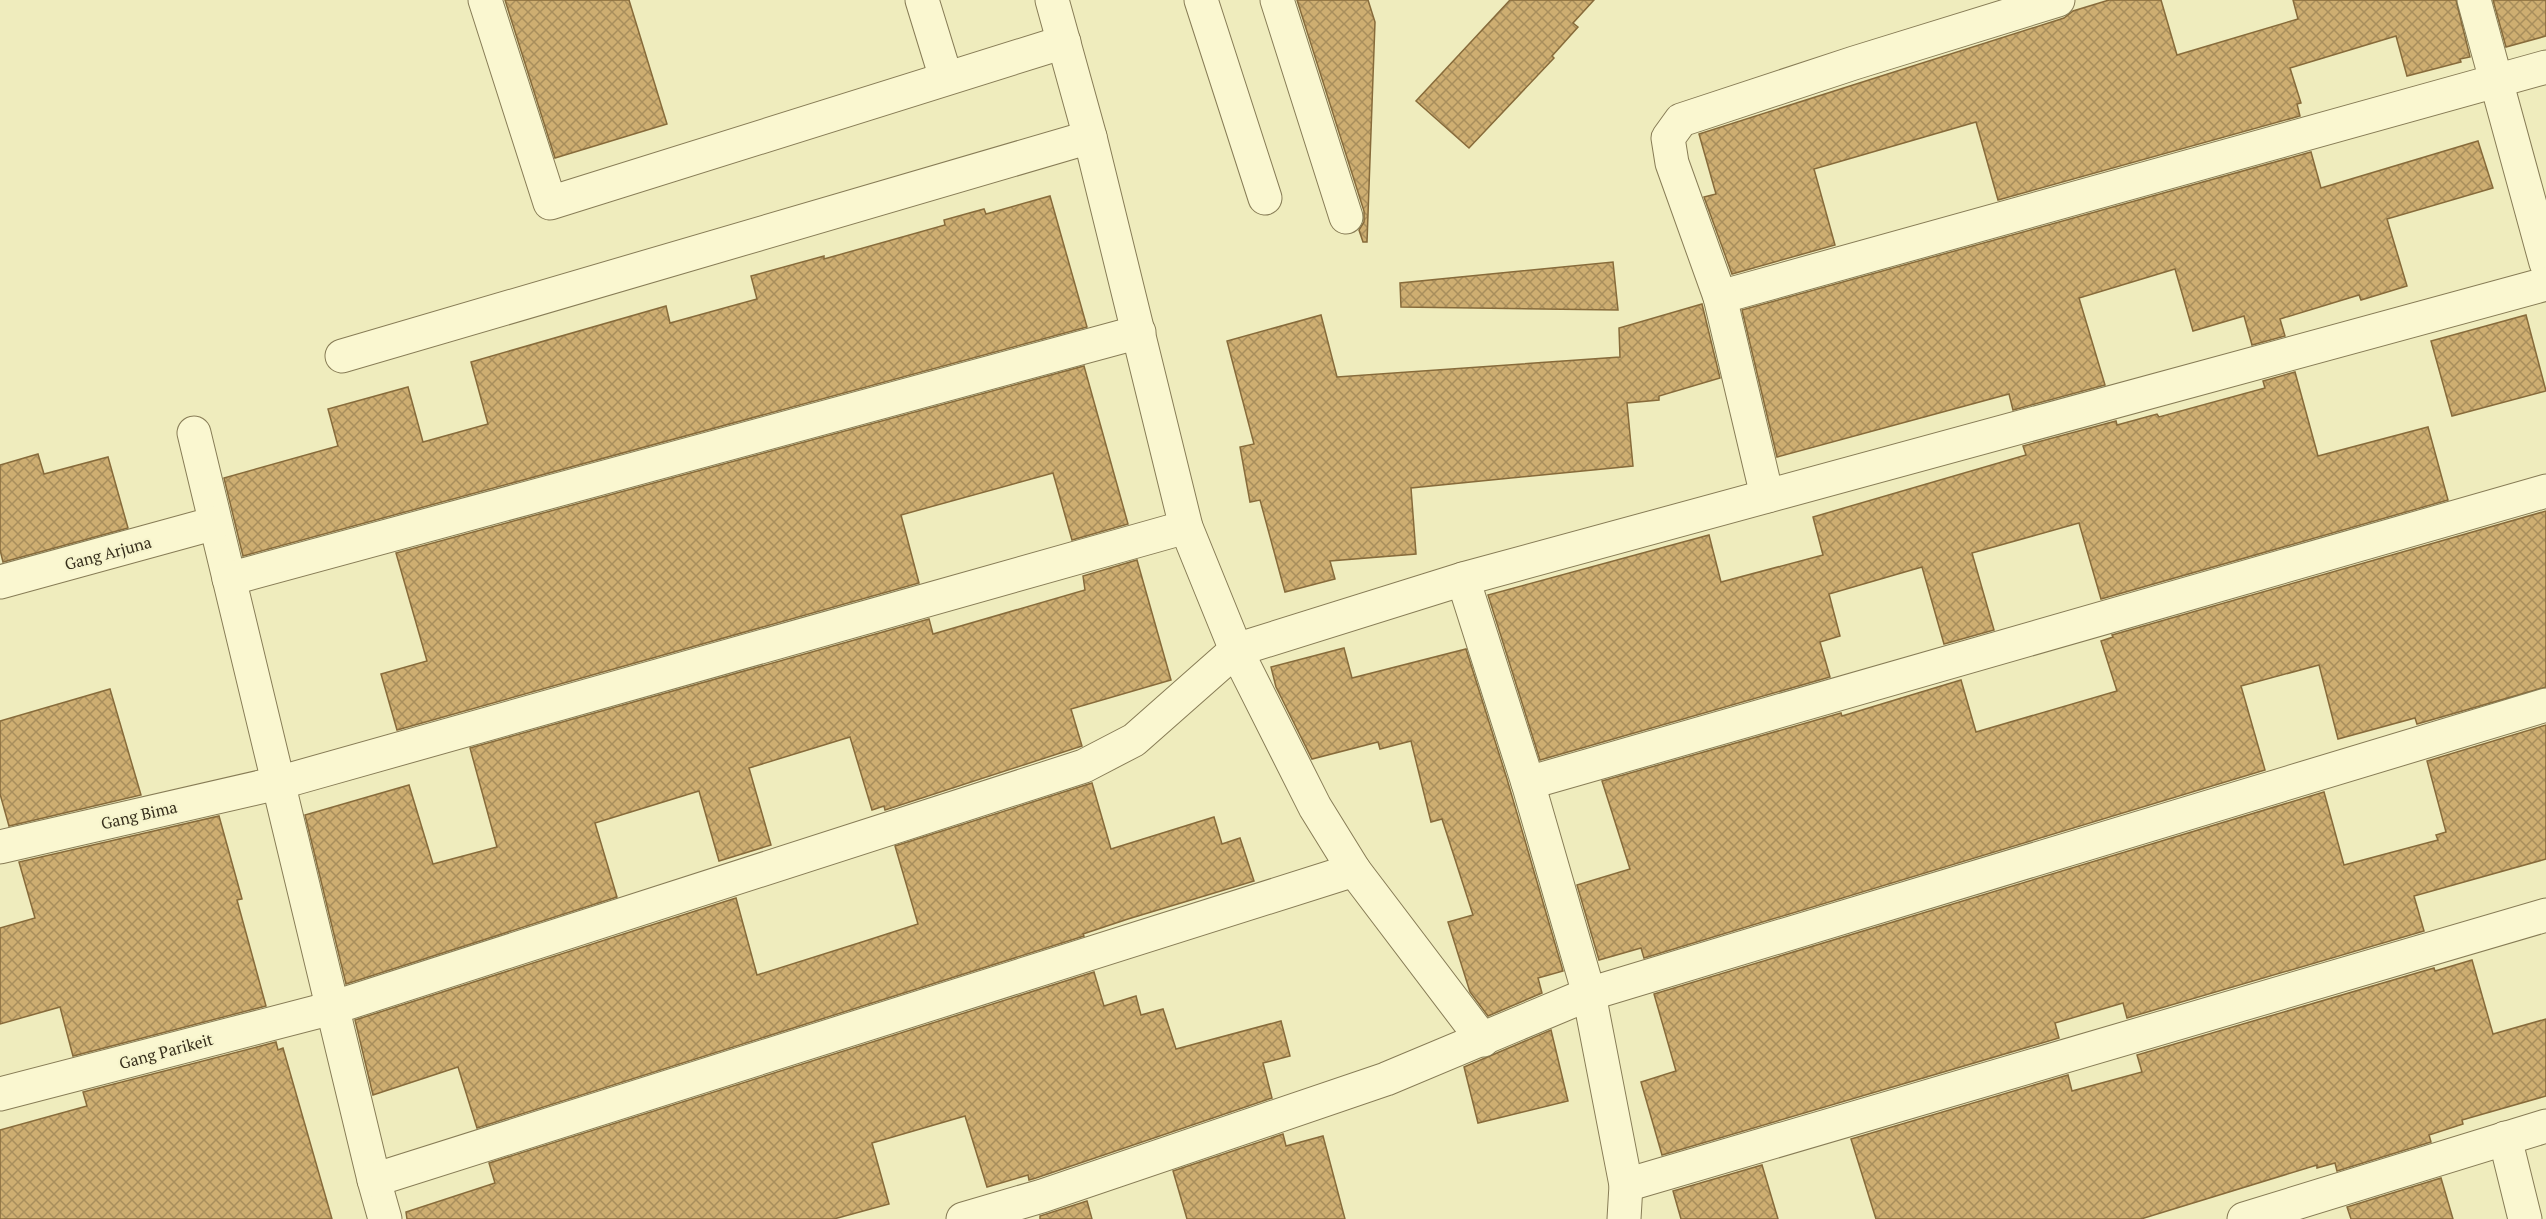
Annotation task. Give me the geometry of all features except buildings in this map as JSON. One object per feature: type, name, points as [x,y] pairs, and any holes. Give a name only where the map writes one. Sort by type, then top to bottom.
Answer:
[{"type":"street","points":[[485,0],[550,203],[1064,42]]},
{"type":"street","points":[[922,0],[946,78]]},
{"type":"street","points":[[1052,0],[1090,136],[1186,527],[1236,650],[1315,807],[1354,870],[1483,1040]]},
{"type":"street","points":[[1201,0],[1265,198]]},
{"type":"street","points":[[1277,0],[1346,217]]},
{"type":"street","points":[[1767,496],[1720,297],[1672,163],[1668,138],[1681,120],[1854,63],[2058,0]]},
{"type":"street","points":[[2474,0],[2546,263]]},
{"type":"street","points":[[1720,297],[2546,67]]},
{"type":"street","points":[[342,356],[1090,136]]},
{"type":"street","points":[[1236,650],[1463,579],[2546,284]]},
{"type":"street","points":[[229,579],[1139,332]]},
{"type":"street","points":[[194,433],[374,1180],[386,1219]]},
{"type":"street","points":[[1528,783],[2546,491]]},
{"type":"street","name":"Gang Arjuna","points":[[0,582],[215,523]]},
{"type":"street","name":"Gang Bima","points":[[0,847],[278,783],[1186,527]]},
{"type":"street","points":[[1463,579],[1528,783],[1589,994],[1626,1185],[1624,1219]]},
{"type":"street","name":"Gang Parikeit","points":[[0,1094],[332,1008],[1084,766],[1134,740],[1236,650]]},
{"type":"street","points":[[963,1219],[1042,1196],[1386,1079],[1589,994],[2546,705]]},
{"type":"street","points":[[374,1180],[1354,870]]},
{"type":"street","points":[[1626,1185],[2546,915]]},
{"type":"street","points":[[2244,1219],[2546,1126]]},
{"type":"street","points":[[2505,1138],[2525,1219]]}]
